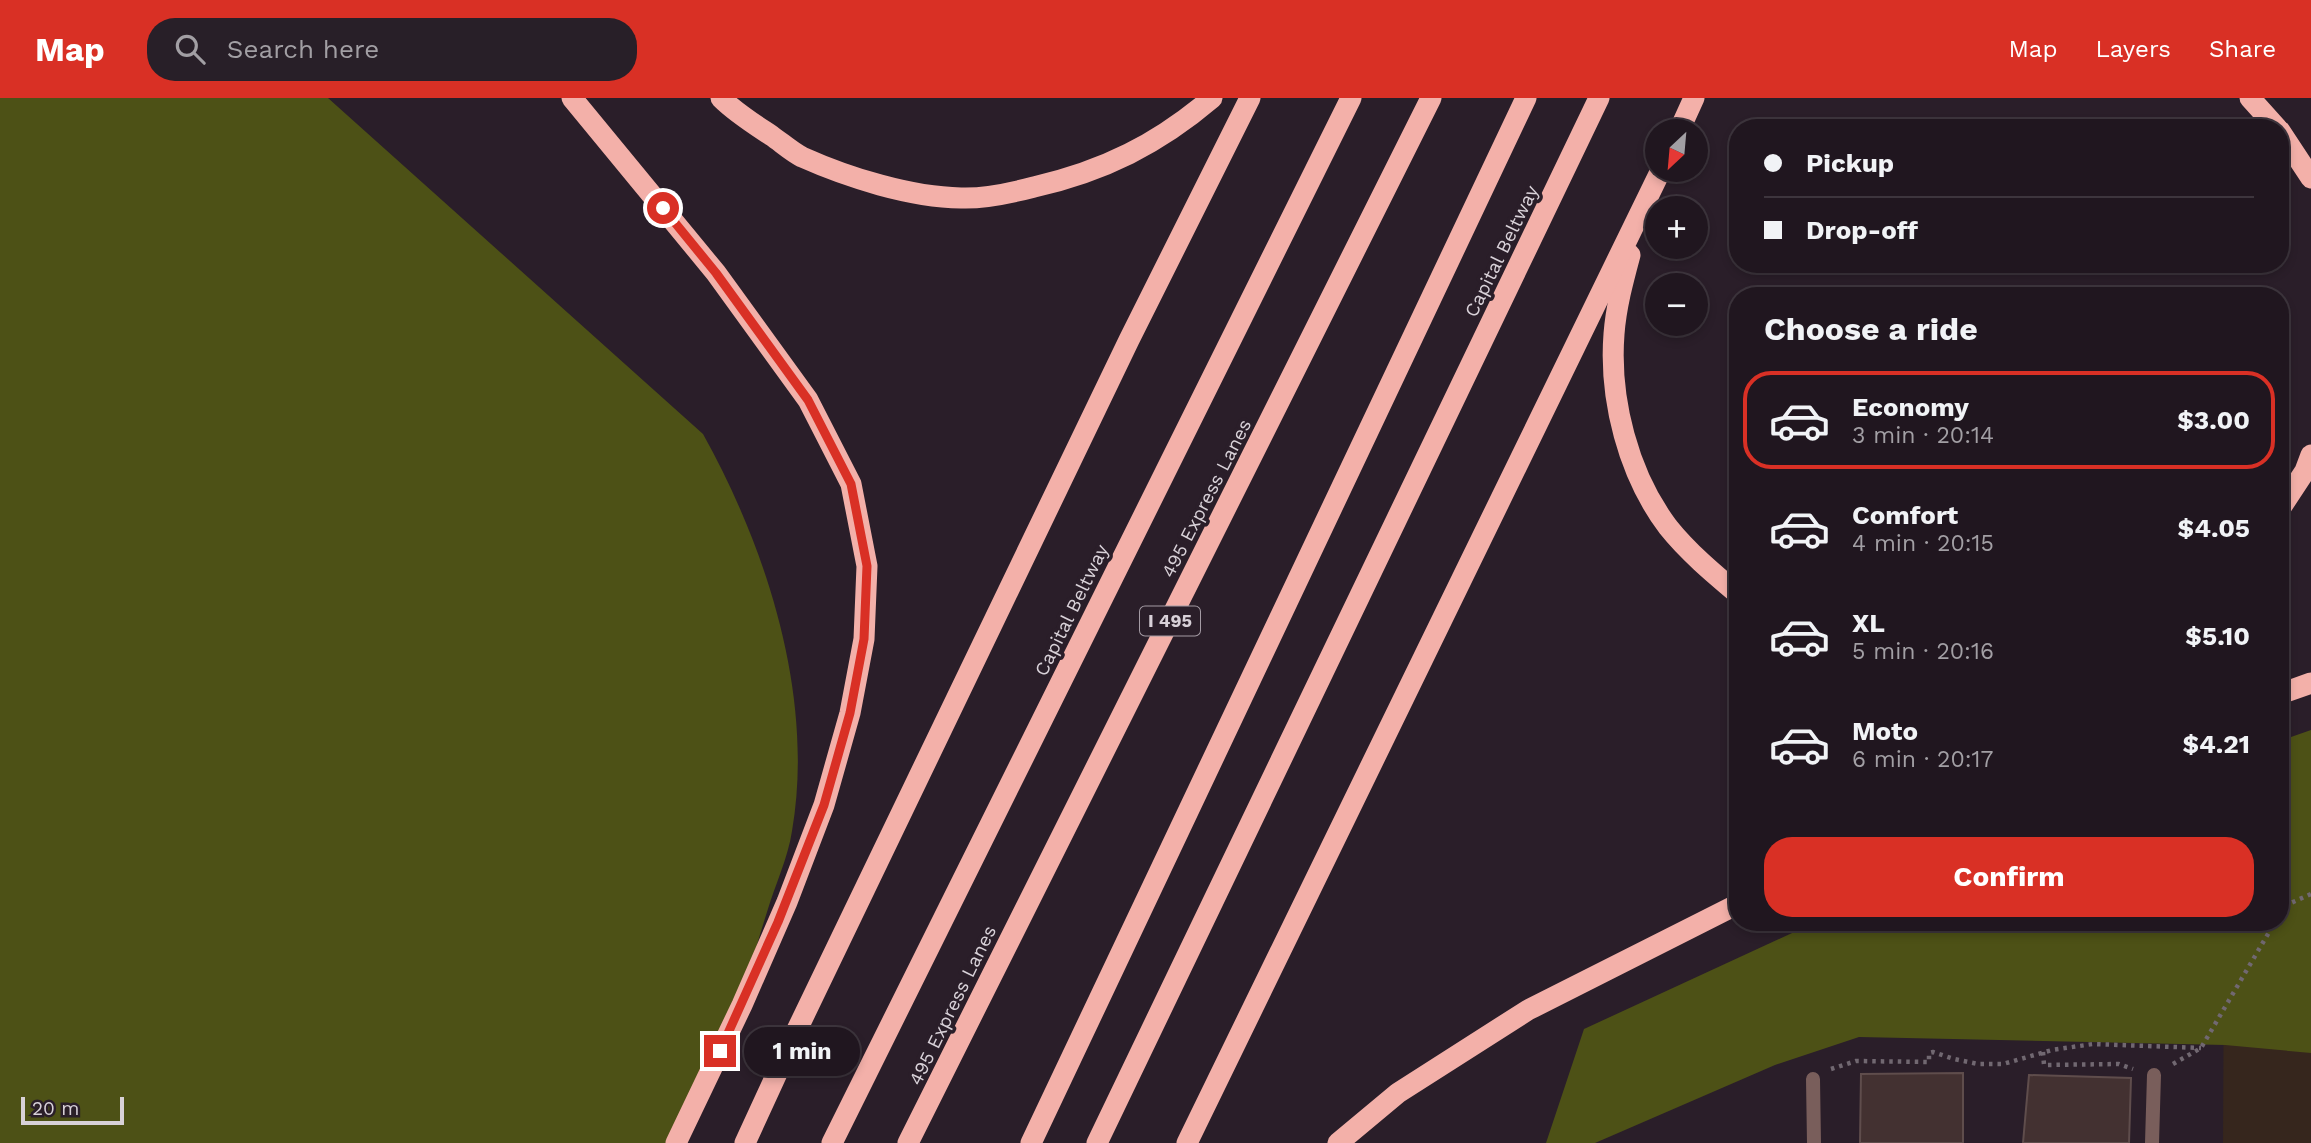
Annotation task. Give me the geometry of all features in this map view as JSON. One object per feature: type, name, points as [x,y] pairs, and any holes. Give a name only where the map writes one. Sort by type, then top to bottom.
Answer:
[{"type":"highway","points":[[559,98],[627,165]]},
{"type":"highway","points":[[572,98],[716,273],[808,400],[851,484],[867,566],[864,639],[850,713],[824,805],[742,1005],[676,1143]]},
{"type":"highway","points":[[721,98],[800,156],[855,177],[907,191],[961,198],[1010,193],[1059,182],[1099,169],[1143,148],[1186,121],[1212,98]]},
{"type":"highway","points":[[745,1143],[1123,353],[1250,98]]},
{"type":"highway","name":"Capital Beltway","points":[[832,1143],[1351,98]]},
{"type":"highway","name":"495 Express Lanes","points":[[908,1143],[1431,98]]},
{"type":"highway","points":[[1031,1143],[1527,98]]},
{"type":"highway","name":"Capital Beltway","points":[[1097,1143],[1600,98]]},
{"type":"highway","points":[[1684,119],[1694,98]]},
{"type":"highway","points":[[2250,98],[2270,119]]},
{"type":"highway","points":[[2289,144],[2311,178]]},
{"type":"highway","points":[[1645,202],[1620,292],[1614,333],[1614,372],[1627,446],[1642,482],[1668,526],[1703,565],[1729,587]]},
{"type":"highway","points":[[1187,1143],[1645,202]]},
{"type":"highway","points":[[2289,495],[2305,471],[2311,455]]},
{"type":"highway","points":[[2289,691],[2311,683]]},
{"type":"highway","points":[[1338,1143],[1398,1093],[1528,1010],[1729,909]]},
{"type":"street","points":[[2152,1143],[2154,1075]]},
{"type":"street","points":[[1813,1079],[1814,1143]]},
{"type":"path","points":[[2289,904],[2311,894]]},
{"type":"path","points":[[2043,1052],[2044,1065],[2119,1064],[2154,1075],[2201,1048],[2270,931]]},
{"type":"path","points":[[1813,1079],[1837,1066],[1856,1061],[1929,1062],[1929,1053],[1933,1052],[1978,1064],[2003,1064],[2043,1052],[2093,1044],[2201,1048]]},
{"type":"shaded area","points":[[2311,842],[2311,1143],[2223,1143],[2224,931],[2289,931],[2289,899]]},
{"type":"green space","points":[[0,98],[328,98],[703,434],[747,526],[780,625],[791,677],[797,729],[797,780],[788,851],[739,1003],[716,1061],[675,1143],[0,1143]]},
{"type":"green space","points":[[2311,730],[2311,1053],[2225,1045],[1859,1037],[1775,1065],[1595,1143],[1546,1143],[1584,1029],[1796,931],[2289,931],[2289,738]]},
{"type":"building","points":[[1963,1073],[1963,1143],[1860,1143],[1861,1074]]},
{"type":"building","points":[[2029,1075],[2131,1078],[2129,1143],[2023,1143]]},
{"type":"route","points":[[663,208],[716,273],[808,400],[851,484],[867,566],[864,639],[850,713],[824,805],[778,922],[720,1051]]}]
